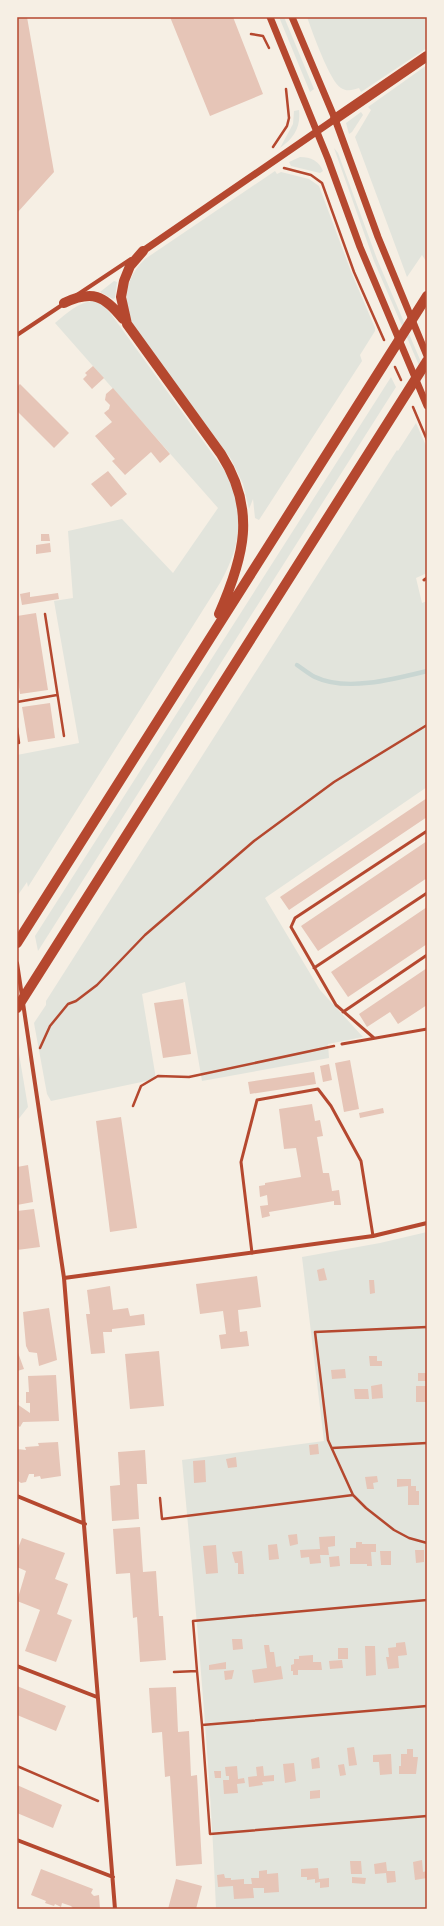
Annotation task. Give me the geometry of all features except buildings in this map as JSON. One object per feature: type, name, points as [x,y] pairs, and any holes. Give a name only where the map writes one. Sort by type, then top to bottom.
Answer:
[{"type":"main road","points":[[335,119],[427,56]]},
{"type":"main road","points":[[127,324],[121,297],[124,281],[130,266],[143,251]]},
{"type":"main road","points":[[64,303],[81,296],[96,296],[114,308],[222,454],[232,473],[241,497],[244,515],[241,554],[226,598],[205,644]]},
{"type":"main road","points":[[17,943],[205,644],[389,363],[424,300]]},
{"type":"main road","points":[[17,1008],[427,362]]},
{"type":"street","points":[[270,17],[317,132],[360,248],[427,406]]},
{"type":"street","points":[[292,17],[335,119],[378,237],[427,356]]},
{"type":"street","points":[[17,335],[143,251],[335,119]]},
{"type":"street","points":[[17,963],[64,1278],[115,1909]]},
{"type":"street","points":[[64,1278],[373,1236],[427,1223]]},
{"type":"street","points":[[17,1496],[85,1524]]},
{"type":"street","points":[[17,1666],[98,1697]]},
{"type":"street","points":[[17,1840],[112,1877]]},
{"type":"lane","points":[[374,1038],[336,1005],[291,927],[295,918],[427,831]]},
{"type":"lane","points":[[314,968],[427,893]]},
{"type":"lane","points":[[343,1012],[427,955]]},
{"type":"lane","points":[[342,1044],[427,1030]]},
{"type":"lane","points":[[252,1253],[241,1162],[257,1100],[318,1089],[331,1106],[361,1162],[373,1236]]},
{"type":"path","points":[[251,34],[263,36],[272,55]]},
{"type":"path","points":[[273,152],[273,148],[287,126],[289,118],[288,98],[284,83]]},
{"type":"path","points":[[284,168],[311,175],[322,183],[350,260],[385,343]]},
{"type":"path","points":[[389,363],[403,384]]},
{"type":"path","points":[[412,405],[427,440]]},
{"type":"path","points":[[45,614],[64,736]]},
{"type":"path","points":[[17,702],[58,695]]},
{"type":"path","points":[[38,1052],[50,1026],[68,1004],[76,1001],[97,985],[145,935],[254,841],[334,782],[427,725]]},
{"type":"path","points":[[17,728],[19,743]]},
{"type":"path","points":[[133,1106],[142,1086],[158,1076],[189,1076],[342,1044]]},
{"type":"path","points":[[427,1327],[315,1332],[328,1440],[353,1494],[366,1508],[394,1530],[409,1538],[427,1543]]},
{"type":"path","points":[[332,1448],[427,1444]]},
{"type":"path","points":[[160,1498],[162,1519],[353,1494]]},
{"type":"path","points":[[427,1600],[193,1620],[210,1834],[427,1816]]},
{"type":"path","points":[[174,1672],[197,1671]]},
{"type":"path","points":[[202,1725],[427,1706]]},
{"type":"path","points":[[17,1766],[106,1804]]},
{"type":"shaded area","points":[[279,17],[284,17],[314,89],[310,92]]},
{"type":"shaded area","points":[[307,17],[427,17],[427,48],[361,92],[359,88],[346,90],[337,84],[327,67]]},
{"type":"shaded area","points":[[427,65],[427,259],[426,261],[422,255],[407,277],[355,137],[371,110],[368,107]]},
{"type":"shaded area","points":[[299,110],[299,122],[296,132],[280,148],[293,124],[294,111]]},
{"type":"shaded area","points":[[361,112],[363,115],[352,132],[349,134],[346,123]]},
{"type":"shaded area","points":[[334,148],[338,153],[377,259],[427,376],[427,384],[374,261]]},
{"type":"shaded area","points":[[300,157],[314,160],[323,171],[320,173],[291,166],[289,162]]},
{"type":"shaded area","points":[[275,171],[277,174],[281,172],[309,179],[319,186],[375,331],[360,355],[362,361],[259,520],[255,518],[253,499],[249,509],[243,484],[231,459],[133,325],[127,307],[127,290],[133,274],[145,259]]},
{"type":"shaded area","points":[[114,281],[117,282],[115,298],[113,299],[100,292]]},
{"type":"shaded area","points":[[94,301],[103,305],[111,314],[227,474],[233,488],[236,502],[238,530],[232,556],[220,583],[28,887],[27,882],[18,895],[17,755],[79,743],[54,601],[73,598],[68,531],[122,519],[173,573],[218,508],[55,323],[68,312],[83,303]]},
{"type":"shaded area","points":[[391,377],[396,387],[38,951],[35,936]]},
{"type":"shaded area","points":[[416,423],[427,448],[427,573],[416,578],[422,603],[427,601],[427,787],[265,898],[320,990],[363,1037],[328,1044],[329,1058],[202,1081],[185,982],[142,994],[156,1079],[51,1101],[47,1094],[34,1023],[46,1005],[46,1001],[397,450],[398,451]]},
{"type":"shaded area","points":[[18,1048],[28,1107],[17,1121],[17,1050]]},
{"type":"shaded area","points":[[427,1232],[427,1909],[216,1909],[206,1741],[182,1460],[324,1441],[302,1257],[380,1243]]},
{"type":"waterway","points":[[297,665],[315,677],[341,684],[371,683],[427,671]]}]
